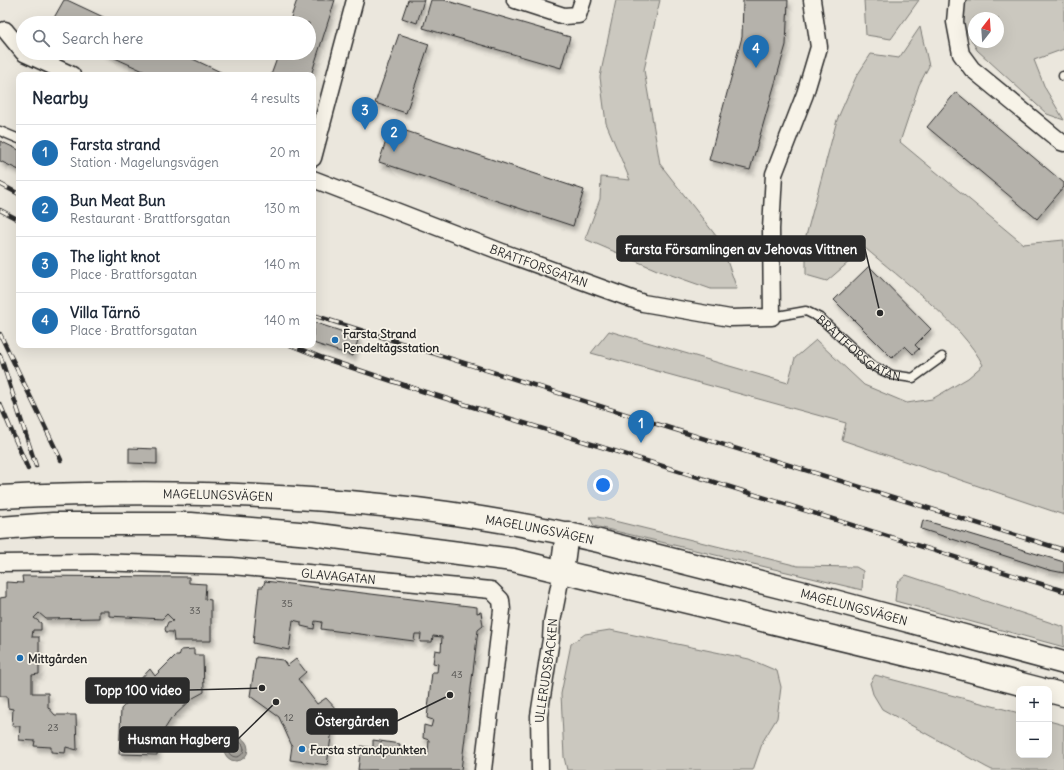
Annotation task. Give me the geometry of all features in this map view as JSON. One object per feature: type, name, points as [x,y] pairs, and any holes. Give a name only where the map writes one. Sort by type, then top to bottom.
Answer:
[{"type":"main road","name":"MAGELUNGSVÄGEN","points":[[0,497],[54,494],[191,493],[329,499],[440,511],[567,534],[804,593],[1064,663]]},
{"type":"main road","points":[[0,528],[53,524],[190,524],[311,534],[513,560],[945,664],[1029,686]]},
{"type":"main road","points":[[562,571],[567,534]]},
{"type":"main road","points":[[1052,692],[1064,695]]},
{"type":"street","points":[[316,147],[355,0]]},
{"type":"street","points":[[515,0],[564,16],[578,15],[583,0]]},
{"type":"street","points":[[772,317],[771,229],[774,174],[805,94],[819,47],[812,0]]},
{"type":"street","points":[[957,0],[955,22],[961,54],[972,69],[1064,143]]},
{"type":"street","points":[[3,31],[16,45]]},
{"type":"street","points":[[40,60],[66,72]]},
{"type":"street","name":"BRATTFORSGATAN","points":[[316,181],[643,303],[730,318],[772,317]]},
{"type":"street","name":"GLAVAGATAN","points":[[0,563],[131,562],[232,566],[491,590],[501,600],[502,610],[483,770]]},
{"type":"street","name":"ULLERUDSBACKEN","points":[[540,770],[539,716],[551,639],[552,622],[562,571]]},
{"type":"lane","points":[[0,131],[16,138]]},
{"type":"lane","name":"BRATTFORSGATAN","points":[[772,317],[806,311],[820,318],[871,365],[892,375],[913,378],[942,357]]},
{"type":"shaded area","points":[[616,0],[660,0],[644,70],[660,164],[720,241],[737,289],[711,289],[657,270],[585,239],[600,199],[601,177],[630,180],[606,123],[600,77]]},
{"type":"shaded area","points":[[864,0],[919,0],[891,39],[866,35]]},
{"type":"shaded area","points":[[964,0],[1064,0],[1064,49],[1034,60],[1045,88],[1064,120],[1047,114],[976,48],[1004,48],[1004,12],[968,12],[968,34],[963,25]]},
{"type":"shaded area","points":[[920,27],[929,66],[919,85],[900,142],[1023,244],[1064,240],[1064,515],[842,440],[846,423],[591,353],[609,331],[788,383],[795,358],[816,340],[864,385],[907,403],[932,399],[968,378],[983,365],[974,350],[946,318],[865,248],[827,281],[806,275],[806,236],[837,120],[856,77],[871,54],[899,58]]},
{"type":"shaded area","points":[[590,517],[598,517],[798,566],[856,567],[863,571],[862,590],[594,526]]},
{"type":"shaded area","points":[[906,575],[1064,627],[1064,647],[895,601],[897,583]]},
{"type":"shaded area","points":[[610,630],[749,659],[777,671],[781,687],[777,718],[763,741],[753,770],[567,770],[564,757],[561,694],[571,644],[585,634]]},
{"type":"shaded area","points":[[875,675],[1016,712],[1016,758],[1052,758],[1052,722],[1064,725],[1064,770],[992,770],[882,709],[873,694],[870,683]]},
{"type":"water","points":[[231,737],[241,737],[248,744],[248,754],[241,761],[231,761],[224,754],[224,744]]},
{"type":"building","points":[[64,0],[67,0],[101,16],[55,16]]},
{"type":"building","points":[[297,0],[335,0],[316,59],[316,16],[291,16]]},
{"type":"building","points":[[408,0],[424,0],[417,23],[402,18]]},
{"type":"building","points":[[431,0],[444,0],[570,37],[561,68],[423,28]]},
{"type":"building","points":[[743,0],[788,0],[786,45],[750,170],[709,160],[742,37]]},
{"type":"building","points":[[399,34],[429,44],[406,113],[375,103]]},
{"type":"building","points":[[119,60],[195,60],[221,72],[145,72]]},
{"type":"building","points":[[276,60],[316,60],[312,72],[272,72]]},
{"type":"building","points":[[956,92],[1064,183],[1064,187],[1037,219],[927,127]]},
{"type":"building","points":[[391,126],[584,190],[573,226],[379,162]]},
{"type":"building","points":[[0,141],[16,149],[16,169],[0,161]]},
{"type":"building","points":[[869,266],[931,329],[915,345],[919,349],[913,354],[905,346],[892,358],[834,300]]},
{"type":"building","name":"Farsta Strand Pendeltågsstation","points":[[316,323],[359,337],[353,356],[316,344]]},
{"type":"building","points":[[129,448],[157,449],[157,464],[129,463]]},
{"type":"building","points":[[923,520],[1064,562],[1064,573],[1049,570],[921,529]]},
{"type":"building","name":"Mittgården","points":[[22,576],[189,577],[189,583],[206,584],[205,599],[211,600],[211,641],[174,641],[173,632],[166,632],[165,629],[168,622],[174,621],[167,614],[162,619],[109,616],[109,611],[99,611],[99,618],[46,619],[39,613],[34,618],[41,623],[41,630],[33,630],[32,637],[39,637],[39,674],[32,675],[32,693],[48,693],[48,707],[55,715],[76,715],[77,750],[66,747],[65,753],[51,752],[51,747],[34,746],[35,741],[19,740],[20,726],[12,726],[13,709],[8,708],[7,696],[0,696],[0,598],[6,597],[6,582],[23,583]]},
{"type":"building","points":[[265,581],[477,607],[477,613],[481,612],[483,626],[478,630],[461,770],[358,770],[361,746],[373,748],[373,740],[400,744],[399,750],[428,754],[429,740],[423,738],[424,725],[431,727],[433,720],[427,718],[432,672],[437,672],[438,664],[433,663],[435,650],[441,651],[442,637],[433,636],[432,642],[420,642],[421,634],[415,634],[414,641],[321,629],[322,622],[315,621],[314,629],[301,626],[301,622],[293,620],[289,650],[253,643],[259,587],[263,587]]},
{"type":"building","points":[[194,649],[194,655],[203,655],[204,692],[193,698],[171,719],[159,738],[157,755],[119,754],[121,709],[138,691],[135,685],[150,669],[155,676],[175,656],[179,656],[181,650]]},
{"type":"building","points":[[256,657],[283,660],[287,666],[296,659],[306,672],[298,679],[317,704],[326,698],[337,710],[326,717],[333,723],[327,765],[290,760],[292,746],[279,717],[250,696]]},
{"type":"railway","points":[[0,184],[16,192]]},
{"type":"railway","points":[[0,210],[16,218]]},
{"type":"railway","points":[[316,316],[647,421],[1064,550]]},
{"type":"railway","points":[[0,334],[61,460]]},
{"type":"railway","points":[[298,348],[425,392],[1064,591]]},
{"type":"railway","points":[[0,355],[36,466]]},
{"type":"railway","points":[[0,404],[28,469]]},
{"type":"place","name":"Villa Tärnö","points":[[756,68]]},
{"type":"place","name":"The light knot","points":[[365,130]]},
{"type":"place","name":"Bun Meat Bun","points":[[394,152]]},
{"type":"place","name":"Farsta Församlingen av Jehovas Vittnen","points":[[880,313]]},
{"type":"place","name":"Farsta Strand Pendeltågsstation","points":[[335,340]]},
{"type":"place","name":"Farsta strand","points":[[641,443]]},
{"type":"place","name":"Mittgården","points":[[20,658]]},
{"type":"place","name":"Topp 100 video","points":[[262,688]]},
{"type":"place","name":"Östergården","points":[[450,695]]},
{"type":"place","name":"Husman Hagberg","points":[[276,702]]},
{"type":"place","name":"Farsta strandpunkten","points":[[302,749]]}]
